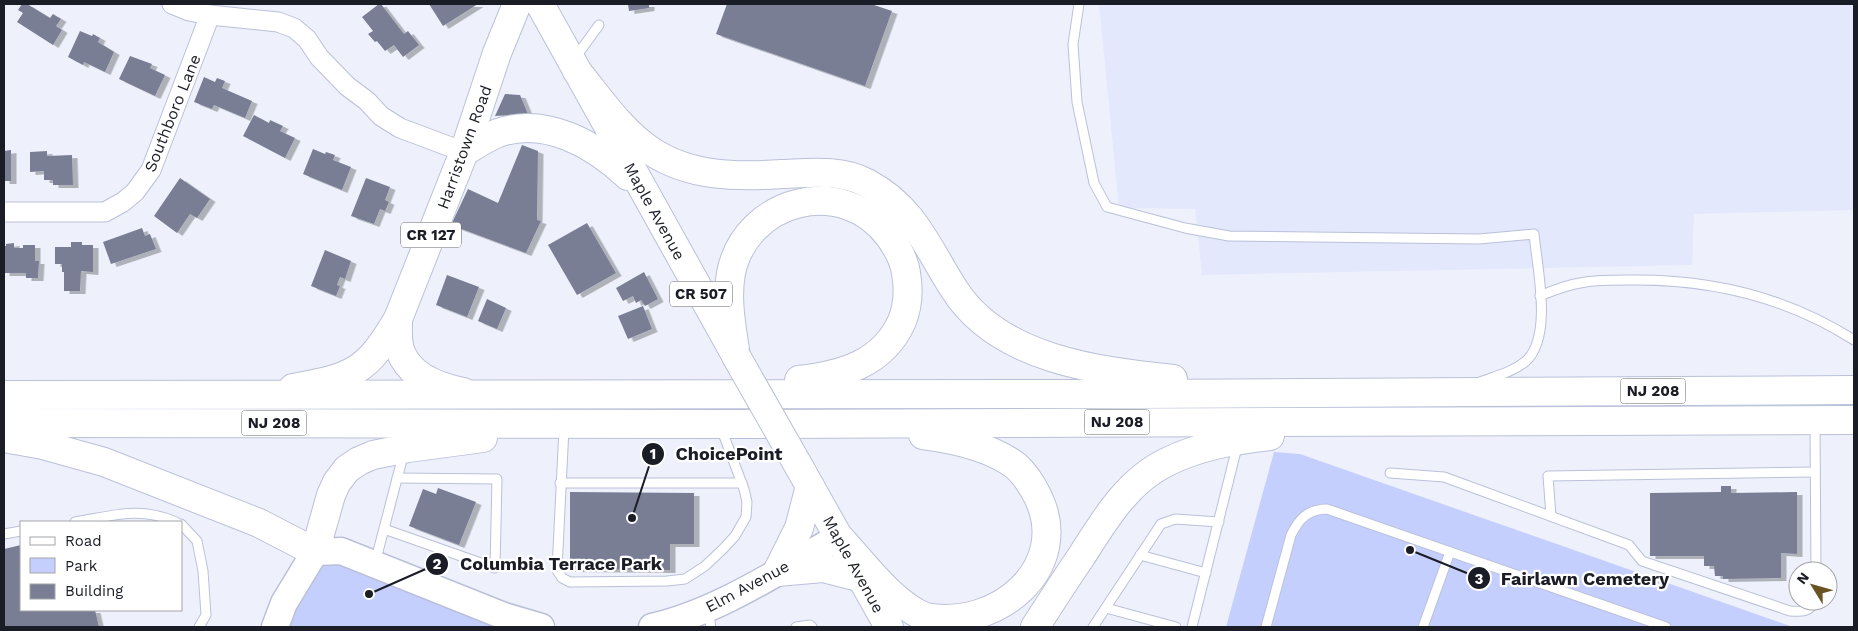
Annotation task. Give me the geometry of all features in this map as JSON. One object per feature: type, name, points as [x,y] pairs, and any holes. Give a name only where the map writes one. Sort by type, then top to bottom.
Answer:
[{"type":"main road","name":"Harristown Road","points":[[398,319],[464,152],[497,53],[517,4]]},
{"type":"main road","name":"Maple Avenue","points":[[540,4],[642,190],[889,627]]},
{"type":"main road","points":[[575,67],[623,126],[650,151],[668,161],[710,174],[759,176],[812,172],[840,174],[865,182],[888,195],[906,211],[921,232],[954,290],[968,309],[1002,336],[1047,356],[1112,371],[1153,377],[1354,392]]},
{"type":"main road","points":[[464,152],[482,140],[519,128],[561,133],[596,150],[615,164],[642,190]]},
{"type":"main road","points":[[674,393],[819,378],[843,372],[865,362],[883,349],[897,332],[906,311],[908,288],[905,266],[897,246],[871,218],[854,208],[835,202],[814,201],[796,204],[777,211],[759,223],[747,236],[736,256],[731,274],[729,295],[736,356]]},
{"type":"main road","points":[[398,319],[400,351],[408,365],[420,376],[435,384],[473,393]]},
{"type":"main road","points":[[264,394],[342,378],[358,369],[371,358],[384,342],[398,319]]},
{"type":"main road","points":[[4,388],[56,395]]},
{"type":"main road","name":"NJ 208","points":[[4,395],[473,393],[1139,394],[1854,390]]},
{"type":"main road","name":"NJ 208","points":[[4,423],[725,424],[1854,420]]},
{"type":"main road","points":[[1035,627],[1105,518],[1122,496],[1143,477],[1165,462],[1192,451],[1239,440],[1280,435],[1505,421]]},
{"type":"main road","points":[[275,627],[284,603],[315,552],[331,495],[346,469],[359,460],[373,455],[485,438],[555,424]]},
{"type":"main road","points":[[725,424],[903,433],[931,436],[980,448],[1001,456],[1016,467],[1031,482],[1046,522],[1047,542],[1042,562],[1032,583],[1019,599],[1002,612],[983,620],[962,624],[940,622],[924,616],[906,605],[890,592],[839,537]]},
{"type":"main road","points":[[4,438],[50,447],[104,462],[259,523],[315,552],[341,551],[504,616],[540,627]]},
{"type":"main road","points":[[777,572],[799,528],[806,479]]},
{"type":"main road","name":"Elm Avenue","points":[[652,627],[699,620],[777,572],[839,537]]},
{"type":"main road","points":[[777,572],[824,568],[862,578]]},
{"type":"street","points":[[172,4],[189,11],[210,16],[278,22],[294,28],[308,39],[320,57],[347,86],[367,101],[381,116],[400,128],[464,152]]},
{"type":"street","name":"Southboro Lane","points":[[4,212],[105,212],[123,202],[135,192],[151,170],[210,16]]},
{"type":"lane","points":[[1079,4],[1073,44],[1076,102],[1094,183],[1107,208],[1185,228],[1229,236],[1479,239],[1534,234],[1540,296],[1538,340],[1534,351],[1514,369],[1452,392]]},
{"type":"lane","points":[[575,67],[599,25]]},
{"type":"lane","points":[[1540,296],[1568,284],[1590,280],[1651,280],[1707,284],[1744,292],[1790,307],[1854,340]]},
{"type":"lane","points":[[1815,420],[1816,561]]},
{"type":"lane","points":[[555,424],[560,483],[558,570],[562,578],[570,582],[667,581],[685,578],[705,566],[735,536],[746,516],[747,502],[725,424]]},
{"type":"lane","points":[[1192,627],[1239,440]]},
{"type":"lane","points":[[375,564],[404,449]]},
{"type":"lane","points":[[1551,516],[1548,476],[1815,472]]},
{"type":"lane","points":[[1390,473],[1444,477],[1629,545],[1642,561],[1788,610]]},
{"type":"lane","points":[[384,529],[495,568],[497,479],[397,478]]},
{"type":"lane","points":[[560,483],[742,483]]},
{"type":"lane","points":[[1266,627],[1292,535],[1302,518],[1309,512],[1318,509],[1327,509],[1666,627]]},
{"type":"lane","points":[[81,521],[137,512],[160,516],[173,521]]},
{"type":"lane","points":[[1093,627],[1161,524],[1175,519],[1219,522]]},
{"type":"lane","points":[[182,525],[197,542],[203,570],[206,615],[199,627]]},
{"type":"lane","points":[[4,534],[20,531]]},
{"type":"lane","points":[[1423,627],[1450,552]]},
{"type":"lane","points":[[1140,555],[1206,573]]},
{"type":"lane","points":[[1106,608],[1176,627]]},
{"type":"lane","points":[[1790,611],[1807,611]]},
{"type":"lane","points":[[796,627],[810,625],[812,627]]},
{"type":"shaded area","points":[[1099,4],[1854,4],[1854,210],[1694,214],[1692,265],[1202,275],[1195,209],[1119,208]]},
{"type":"green space","points":[[1274,452],[1300,454],[1793,627],[1226,627]]},
{"type":"green space","points":[[315,552],[541,627],[275,627]]},
{"type":"building","points":[[22,4],[27,4],[50,18],[53,14],[61,19],[56,26],[62,30],[53,45],[17,22],[23,13],[18,10]]},
{"type":"building","points":[[381,4],[404,34],[408,31],[419,45],[403,57],[394,45],[385,51],[368,34],[373,31],[362,17]]},
{"type":"building","points":[[429,4],[478,4],[443,26]]},
{"type":"building","points":[[628,4],[649,4],[649,8],[629,11]]},
{"type":"building","points":[[727,4],[871,4],[892,11],[865,86],[716,34]]},
{"type":"building","points":[[80,31],[100,38],[98,42],[114,52],[105,72],[84,62],[83,65],[68,57]]},
{"type":"building","points":[[130,56],[152,64],[150,68],[165,75],[155,96],[119,79]]},
{"type":"building","points":[[204,77],[215,82],[217,78],[225,81],[222,88],[252,101],[245,118],[214,105],[212,109],[194,102]]},
{"type":"building","points":[[505,94],[520,95],[528,114],[495,116]]},
{"type":"building","points":[[254,115],[269,123],[270,120],[283,126],[280,131],[295,138],[285,158],[243,136]]},
{"type":"building","points":[[522,145],[538,151],[537,220],[541,221],[526,253],[451,225],[468,189],[498,203]]},
{"type":"building","points":[[313,149],[325,154],[326,152],[335,155],[333,160],[351,167],[342,190],[303,174]]},
{"type":"building","points":[[11,150],[11,181],[4,181],[4,151]]},
{"type":"building","points":[[47,151],[47,156],[72,155],[73,185],[53,185],[53,180],[44,180],[44,171],[30,172],[30,152]]},
{"type":"building","points":[[180,178],[210,199],[197,218],[190,214],[177,233],[154,216]]},
{"type":"building","points":[[366,178],[390,187],[385,200],[389,202],[385,211],[380,209],[374,224],[351,216]]},
{"type":"building","points":[[587,223],[616,273],[577,295],[548,245]]},
{"type":"building","points":[[142,228],[145,236],[150,234],[156,249],[111,264],[103,242]]},
{"type":"building","points":[[71,242],[93,245],[93,272],[81,271],[80,291],[64,291],[62,264],[55,264],[55,247],[71,247]]},
{"type":"building","points":[[14,243],[14,248],[23,248],[23,245],[35,245],[35,261],[39,261],[38,278],[26,278],[26,273],[4,273],[4,246]]},
{"type":"building","points":[[325,250],[351,261],[345,279],[340,277],[337,285],[340,286],[336,296],[311,286]]},
{"type":"building","points":[[644,272],[658,299],[645,306],[641,300],[636,303],[633,296],[623,301],[616,288]]},
{"type":"building","points":[[447,275],[479,287],[467,317],[436,305]]},
{"type":"building","points":[[487,299],[506,308],[497,329],[478,321]]},
{"type":"building","points":[[643,306],[652,329],[628,339],[618,316]]},
{"type":"building","points":[[1721,486],[1731,486],[1731,493],[1797,492],[1797,554],[1781,553],[1781,578],[1723,579],[1723,576],[1715,576],[1714,566],[1704,566],[1704,556],[1650,556],[1650,493],[1721,492]]},
{"type":"building","points":[[438,488],[476,502],[459,545],[409,526],[423,489],[436,494]]},
{"type":"building","points":[[570,492],[694,493],[694,544],[670,544],[670,570],[570,569]]},
{"type":"building","points":[[20,545],[20,611],[95,611],[99,627],[4,627],[4,549]]},
{"type":"place","name":"ChoicePoint","points":[[632,518]]},
{"type":"place","name":"Fairlawn Cemetery","points":[[1410,550]]},
{"type":"place","name":"Columbia Terrace Park","points":[[369,594]]}]
